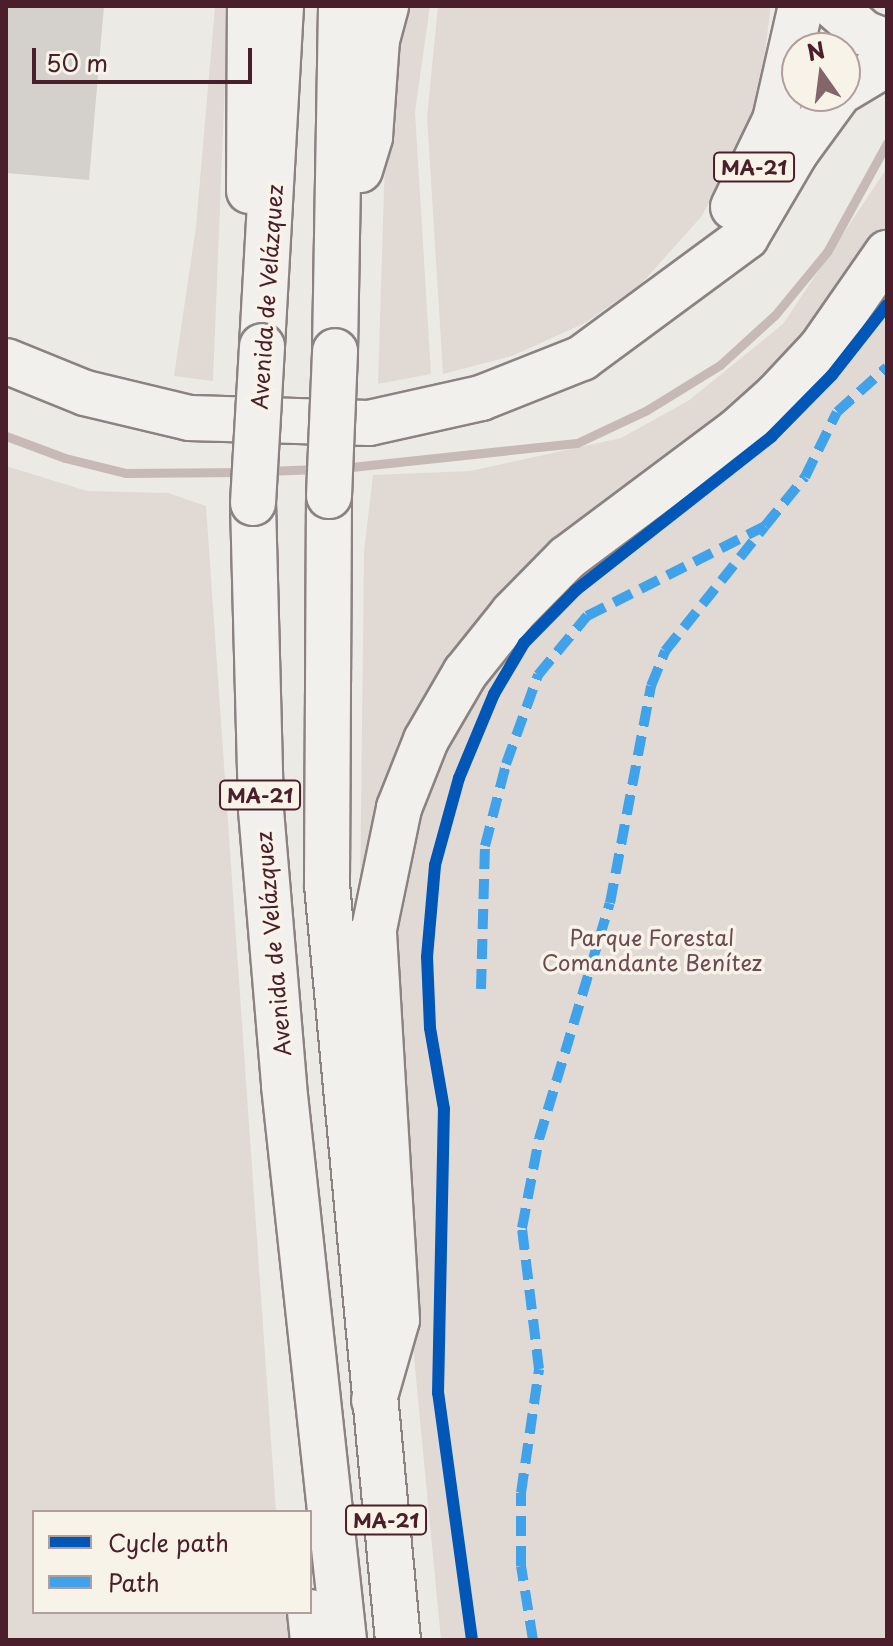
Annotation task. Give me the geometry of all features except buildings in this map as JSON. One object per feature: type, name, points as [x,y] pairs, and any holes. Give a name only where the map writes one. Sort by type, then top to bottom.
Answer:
[{"type":"main road","points":[[250,6],[246,161],[263,333]]},
{"type":"main road","name":"Avenida de Velázquez","points":[[281,6],[253,503],[261,810],[284,1086],[344,1640]]},
{"type":"main road","name":"MA-21","points":[[341,6],[340,233],[324,675],[327,885],[398,1640]]},
{"type":"main road","points":[[340,233],[370,137],[377,40],[386,6]]},
{"type":"main road","name":"MA-21","points":[[659,306],[739,198],[775,120],[801,6]]},
{"type":"main road","points":[[833,6],[864,33],[887,42]]},
{"type":"main road","points":[[861,79],[887,64]]},
{"type":"main road","name":"MA-21","points":[[6,361],[85,393],[189,418],[369,423],[481,398],[567,364],[659,306],[746,237],[796,152],[825,112]]},
{"type":"main road","points":[[374,1400],[397,1320],[374,929],[399,808],[426,740],[465,673],[513,613],[567,558],[738,430],[777,395],[821,348],[887,253]]},
{"type":"main road","points":[[312,1544],[327,1475]]},
{"type":"main road","points":[[310,1614],[313,1640]]},
{"type":"green space","points":[[215,6],[228,6],[213,381],[174,376],[196,226]]},
{"type":"green space","points":[[399,6],[430,6],[415,112],[431,374],[378,384],[385,157]]},
{"type":"green space","points":[[438,6],[770,6],[761,86],[735,158],[701,217],[642,283],[585,323],[512,356],[443,374],[427,117]]},
{"type":"green space","points":[[887,168],[887,224],[798,355],[531,573],[360,899],[364,551],[373,475],[470,471],[621,438],[688,401],[783,324]]},
{"type":"green space","name":"Parque Forestal Comandante Benítez","points":[[887,273],[887,1640],[441,1640],[403,1242],[388,910],[437,751],[497,653]]},
{"type":"green space","points":[[6,466],[87,491],[168,493],[206,506],[276,1510],[32,1510],[32,1614],[288,1614],[291,1640],[6,1640]]},
{"type":"waterway","points":[[342,468],[577,443],[647,410],[720,365],[775,315],[827,252],[887,143]]},
{"type":"waterway","points":[[6,436],[65,458],[126,473],[243,472]]},
{"type":"waterway","points":[[266,471],[319,469]]},
{"type":"marked path","points":[[481,989],[485,846],[506,764],[538,675],[587,616],[765,526],[805,477],[837,412],[887,367]]},
{"type":"marked path","points":[[533,1640],[521,1566],[521,1493],[539,1369],[522,1228],[539,1139],[610,903],[651,686],[665,651],[765,526]]},
{"type":"cycle path","points":[[472,1640],[438,1393],[444,1109],[430,1028],[427,957],[435,865],[459,778],[494,694],[524,643],[576,590],[771,437],[832,375],[887,305]]}]
